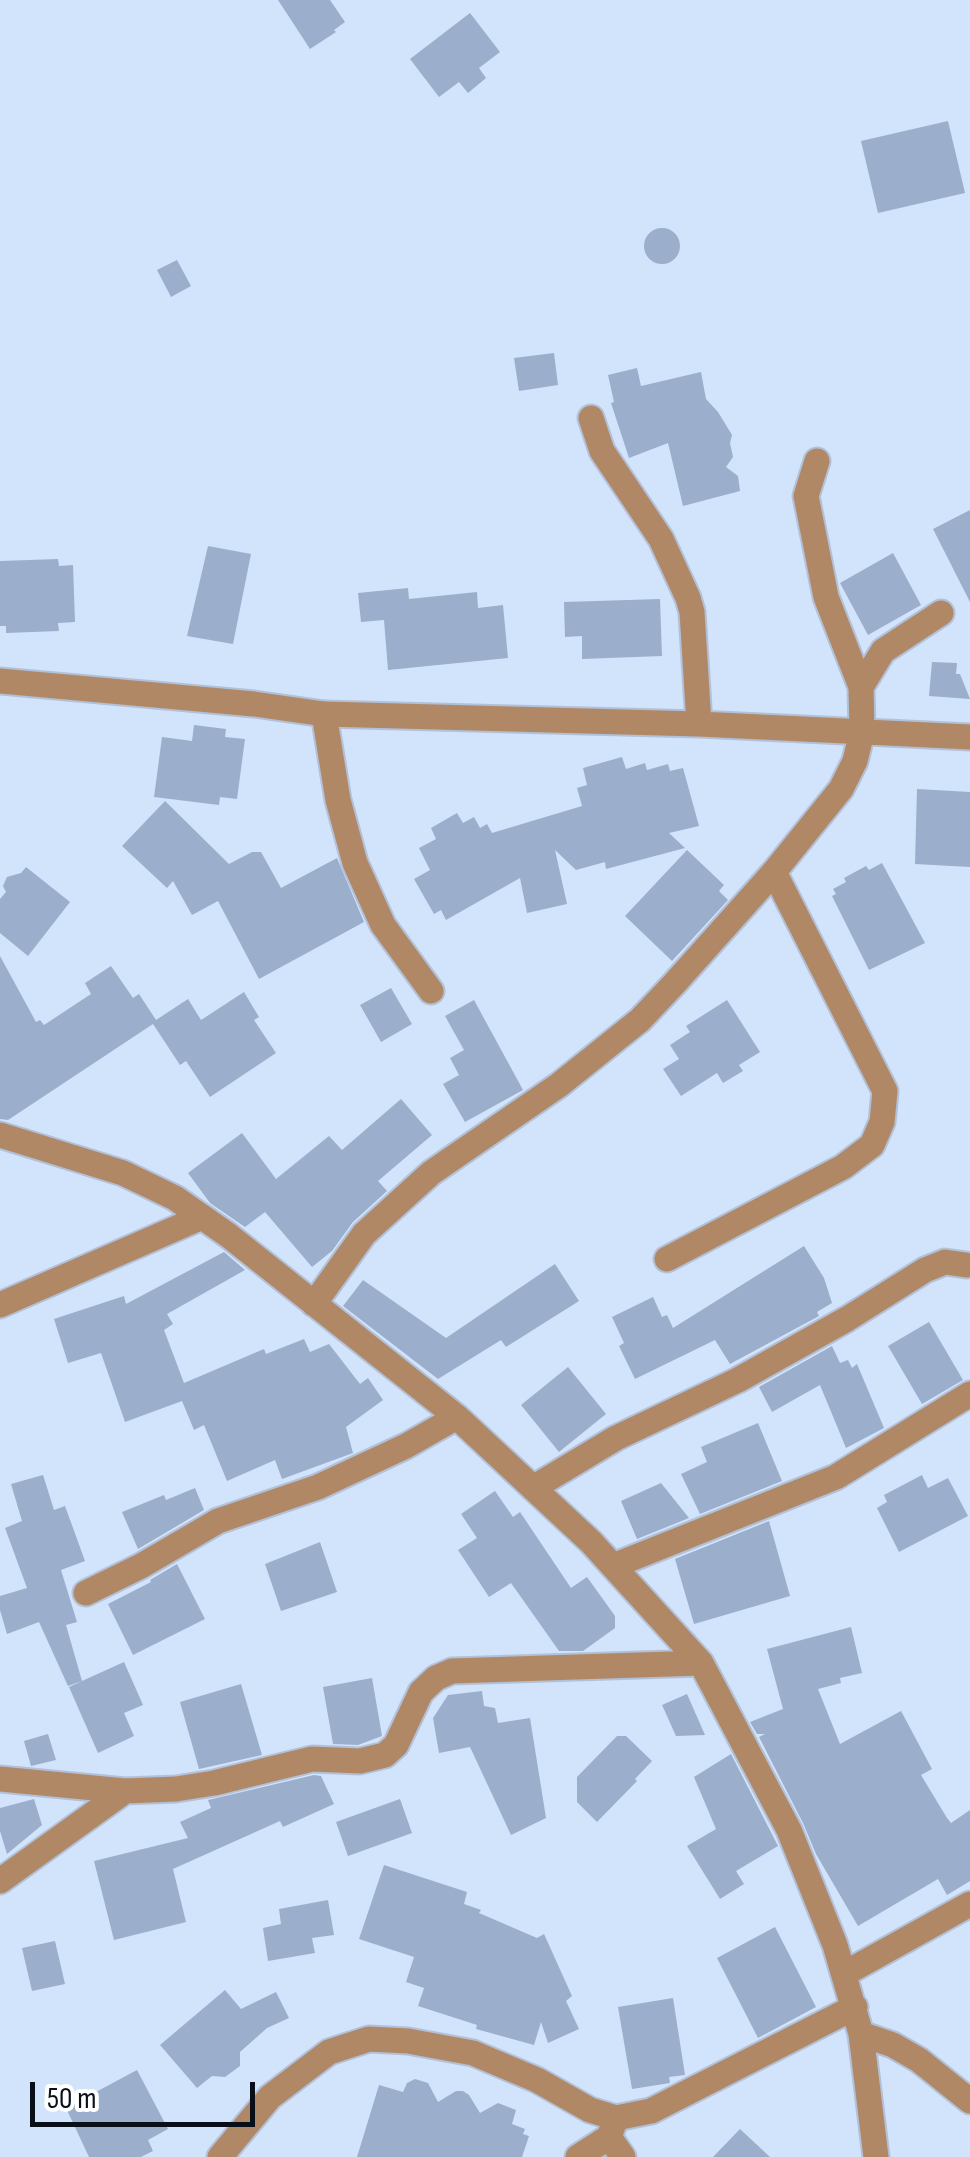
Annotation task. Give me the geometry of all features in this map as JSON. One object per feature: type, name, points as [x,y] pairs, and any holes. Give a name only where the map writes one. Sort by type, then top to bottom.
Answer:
[{"type":"street","points":[[591,418],[602,451],[660,539],[688,598],[699,724]]},
{"type":"street","points":[[314,1304],[364,1234],[431,1172],[559,1084],[640,1020],[774,872],[841,789],[855,761],[862,732],[861,687],[826,597],[806,496],[816,462]]},
{"type":"street","points":[[861,687],[883,651],[940,612]]},
{"type":"street","points":[[0,681],[324,714],[699,724],[970,737]]},
{"type":"street","points":[[324,714],[338,800],[354,863],[382,925],[431,991]]},
{"type":"street","points":[[667,1259],[844,1167],[872,1145],[882,1122],[884,1091],[774,872]]},
{"type":"street","points":[[0,1136],[123,1173],[202,1216],[458,1417],[613,1566],[700,1664],[789,1830],[844,1974],[861,2034],[876,2157]]},
{"type":"street","points":[[0,1305],[202,1216]]},
{"type":"street","points":[[532,1488],[616,1438],[769,1362],[925,1270],[945,1262],[966,1266]]},
{"type":"street","points":[[613,1566],[836,1478],[970,1394]]},
{"type":"street","points":[[86,1593],[218,1522],[318,1487],[458,1417]]},
{"type":"street","points":[[0,1778],[124,1791],[214,1783],[312,1759],[360,1761],[385,1755],[396,1745],[421,1692],[452,1670],[700,1664]]},
{"type":"street","points":[[0,1881],[124,1791]]},
{"type":"street","points":[[844,1974],[970,1904]]},
{"type":"street","points":[[578,2157],[616,2138],[650,2110],[855,2007]]},
{"type":"street","points":[[861,2034],[892,2044],[919,2060],[970,2101]]},
{"type":"street","points":[[220,2157],[270,2097],[330,2052],[369,2039],[473,2053],[537,2080],[590,2110],[616,2138]]},
{"type":"building","points":[[278,0],[330,0],[345,22],[310,49]]},
{"type":"building","points":[[470,13],[500,52],[479,68],[486,78],[468,93],[459,82],[439,97],[410,59]]},
{"type":"building","points":[[948,121],[965,193],[878,213],[861,141]]},
{"type":"building","points":[[662,228],[675,233],[680,246],[675,259],[662,264],[649,259],[644,246],[649,233]]},
{"type":"building","points":[[177,260],[191,286],[171,297],[157,270]]},
{"type":"building","points":[[554,353],[558,385],[519,391],[514,358]]},
{"type":"building","points":[[637,368],[641,386],[701,372],[706,399],[732,435],[733,457],[726,467],[738,476],[740,491],[683,506],[668,443],[629,458],[611,403],[614,402],[608,375]]},
{"type":"building","points":[[970,510],[970,602],[933,529]]},
{"type":"building","points":[[208,546],[251,554],[233,644],[187,636]]},
{"type":"building","points":[[893,553],[921,605],[868,635],[840,583]]},
{"type":"building","points":[[58,559],[59,566],[73,565],[75,622],[58,623],[59,631],[6,633],[6,626],[0,626],[0,561]]},
{"type":"building","points":[[408,588],[409,599],[477,592],[478,608],[503,605],[508,658],[388,670],[384,620],[361,622],[358,593]]},
{"type":"building","points":[[660,599],[662,656],[582,659],[582,636],[565,637],[564,602]]},
{"type":"building","points":[[932,662],[957,663],[956,674],[960,674],[970,699],[929,696]]},
{"type":"building","points":[[194,725],[226,729],[225,737],[245,739],[237,799],[220,797],[219,805],[154,797],[162,737],[192,741]]},
{"type":"building","points":[[622,757],[626,769],[645,763],[647,770],[668,764],[670,771],[683,768],[699,826],[669,833],[685,848],[606,869],[605,862],[576,870],[555,850],[567,904],[527,913],[520,878],[446,920],[441,910],[434,914],[414,879],[430,870],[419,848],[436,839],[431,828],[457,813],[463,823],[474,817],[480,828],[487,824],[492,833],[582,806],[577,788],[587,785],[583,768]]},
{"type":"building","points":[[917,789],[970,792],[970,867],[915,864]]},
{"type":"building","points":[[165,801],[229,864],[252,852],[261,852],[281,888],[337,858],[364,922],[259,979],[218,901],[192,915],[173,881],[167,888],[122,846]]},
{"type":"building","points":[[687,850],[724,885],[719,891],[728,900],[672,961],[625,916]]},
{"type":"building","points":[[882,863],[925,943],[869,970],[832,896],[836,894],[833,889],[846,882],[844,878],[866,866],[869,870]]},
{"type":"building","points":[[26,867],[70,902],[28,956],[0,933],[0,899],[6,892],[3,886],[7,877]]},
{"type":"building","points":[[0,956],[36,1022],[40,1020],[44,1025],[91,994],[85,983],[111,966],[133,998],[139,994],[156,1020],[188,999],[201,1020],[244,992],[259,1017],[254,1020],[276,1053],[210,1097],[186,1061],[180,1065],[153,1024],[8,1120],[0,1119]]},
{"type":"building","points":[[391,988],[412,1024],[381,1042],[360,1005]]},
{"type":"building","points":[[474,1000],[523,1090],[465,1122],[443,1084],[459,1075],[450,1058],[464,1050],[445,1016]]},
{"type":"building","points":[[727,1000],[760,1052],[739,1065],[743,1071],[723,1083],[717,1073],[681,1096],[663,1069],[679,1059],[670,1045],[690,1032],[686,1026]]},
{"type":"building","points":[[401,1099],[432,1135],[378,1181],[387,1191],[312,1267],[265,1212],[245,1227],[210,1203],[188,1173],[242,1133],[276,1179],[329,1136],[342,1150]]},
{"type":"building","points":[[804,1246],[824,1278],[832,1303],[817,1312],[819,1316],[730,1364],[715,1340],[635,1379],[619,1346],[624,1343],[612,1317],[653,1297],[662,1317],[667,1315],[673,1328]]},
{"type":"building","points":[[224,1252],[245,1270],[167,1314],[173,1324],[164,1330],[184,1383],[264,1349],[266,1354],[304,1339],[310,1352],[329,1344],[360,1384],[368,1378],[383,1400],[346,1427],[353,1453],[282,1479],[275,1460],[227,1481],[204,1425],[194,1430],[182,1401],[125,1422],[101,1353],[68,1363],[54,1319],[124,1296],[126,1304]]},
{"type":"building","points":[[555,1264],[579,1301],[506,1347],[501,1340],[438,1379],[343,1306],[363,1280],[446,1338]]},
{"type":"building","points":[[929,1322],[963,1380],[922,1404],[888,1346]]},
{"type":"building","points":[[832,1346],[840,1363],[848,1360],[852,1368],[857,1364],[884,1428],[846,1448],[820,1385],[772,1412],[759,1387]]},
{"type":"building","points":[[568,1367],[606,1414],[559,1452],[521,1405]]},
{"type":"building","points":[[758,1423],[782,1481],[700,1514],[681,1474],[707,1462],[701,1447]]},
{"type":"building","points":[[43,1475],[54,1510],[65,1506],[85,1561],[61,1570],[77,1622],[66,1625],[82,1681],[68,1686],[39,1622],[7,1634],[0,1610],[0,1596],[27,1588],[5,1528],[22,1521],[11,1484]]},
{"type":"building","points":[[922,1475],[928,1488],[948,1478],[968,1516],[899,1552],[877,1508],[887,1502],[884,1495]]},
{"type":"building","points":[[661,1483],[689,1518],[637,1539],[621,1501]]},
{"type":"building","points":[[195,1488],[204,1510],[138,1549],[122,1512],[164,1495],[166,1500]]},
{"type":"building","points":[[495,1491],[513,1517],[520,1512],[571,1588],[587,1577],[615,1616],[615,1628],[583,1651],[559,1651],[511,1583],[489,1597],[458,1550],[477,1538],[461,1514]]},
{"type":"building","points":[[769,1521],[790,1596],[694,1624],[675,1559]]},
{"type":"building","points":[[320,1542],[337,1592],[281,1611],[265,1564]]},
{"type":"building","points":[[177,1564],[205,1619],[133,1655],[108,1604]]},
{"type":"building","points":[[851,1627],[862,1673],[818,1689],[840,1744],[901,1711],[932,1769],[921,1775],[947,1818],[951,1823],[970,1810],[970,1881],[947,1895],[938,1879],[858,1926],[816,1854],[759,1737],[765,1734],[757,1734],[750,1722],[783,1709],[767,1649]]},
{"type":"building","points":[[124,1662],[143,1705],[124,1713],[134,1736],[98,1753],[69,1687]]},
{"type":"building","points":[[372,1678],[382,1736],[358,1745],[333,1744],[323,1687]]},
{"type":"building","points":[[241,1684],[262,1755],[199,1769],[180,1702]]},
{"type":"building","points":[[482,1691],[484,1706],[495,1708],[498,1723],[530,1718],[546,1818],[511,1835],[470,1747],[439,1753],[433,1718],[448,1695]]},
{"type":"building","points":[[687,1694],[705,1735],[676,1736],[662,1705]]},
{"type":"building","points":[[48,1734],[56,1760],[31,1766],[24,1741]]},
{"type":"building","points":[[617,1736],[626,1736],[652,1761],[597,1822],[577,1802],[577,1777]]},
{"type":"building","points":[[731,1754],[778,1846],[736,1871],[744,1884],[720,1899],[687,1846],[716,1829],[694,1777]]},
{"type":"building","points":[[321,1776],[334,1804],[283,1827],[280,1821],[173,1869],[186,1922],[114,1940],[94,1861],[188,1838],[180,1822],[211,1808],[208,1800]]},
{"type":"building","points":[[34,1799],[42,1825],[7,1854],[0,1831],[0,1808]]},
{"type":"building","points":[[400,1799],[412,1833],[348,1856],[336,1822]]},
{"type":"building","points":[[384,1865],[467,1892],[464,1904],[481,1910],[479,1913],[537,1938],[544,1934],[572,1996],[566,2001],[579,2029],[548,2043],[541,2022],[534,2045],[476,2029],[477,2025],[418,2006],[424,1988],[406,1982],[414,1957],[359,1939]]},
{"type":"building","points":[[328,1900],[334,1935],[312,1938],[315,1953],[268,1961],[263,1928],[281,1924],[279,1909]]},
{"type":"building","points":[[775,1927],[816,2007],[758,2038],[717,1958]]},
{"type":"building","points":[[55,1941],[65,1984],[32,1991],[22,1948]]},
{"type":"building","points":[[225,1990],[241,2009],[276,1992],[289,2018],[267,2028],[240,2052],[240,2066],[225,2077],[212,2076],[197,2088],[160,2045]]},
{"type":"building","points":[[673,1998],[685,2075],[669,2077],[670,2083],[632,2089],[618,2007]]},
{"type":"building","points":[[137,2070],[168,2129],[148,2140],[153,2151],[141,2157],[89,2157],[66,2108]]},
{"type":"building","points":[[415,2079],[428,2083],[438,2102],[463,2091],[480,2113],[498,2103],[516,2110],[512,2124],[525,2129],[523,2134],[529,2136],[522,2157],[357,2157],[379,2085],[403,2092],[407,2083]]},
{"type":"building","points":[[740,2129],[770,2157],[713,2157]]}]
